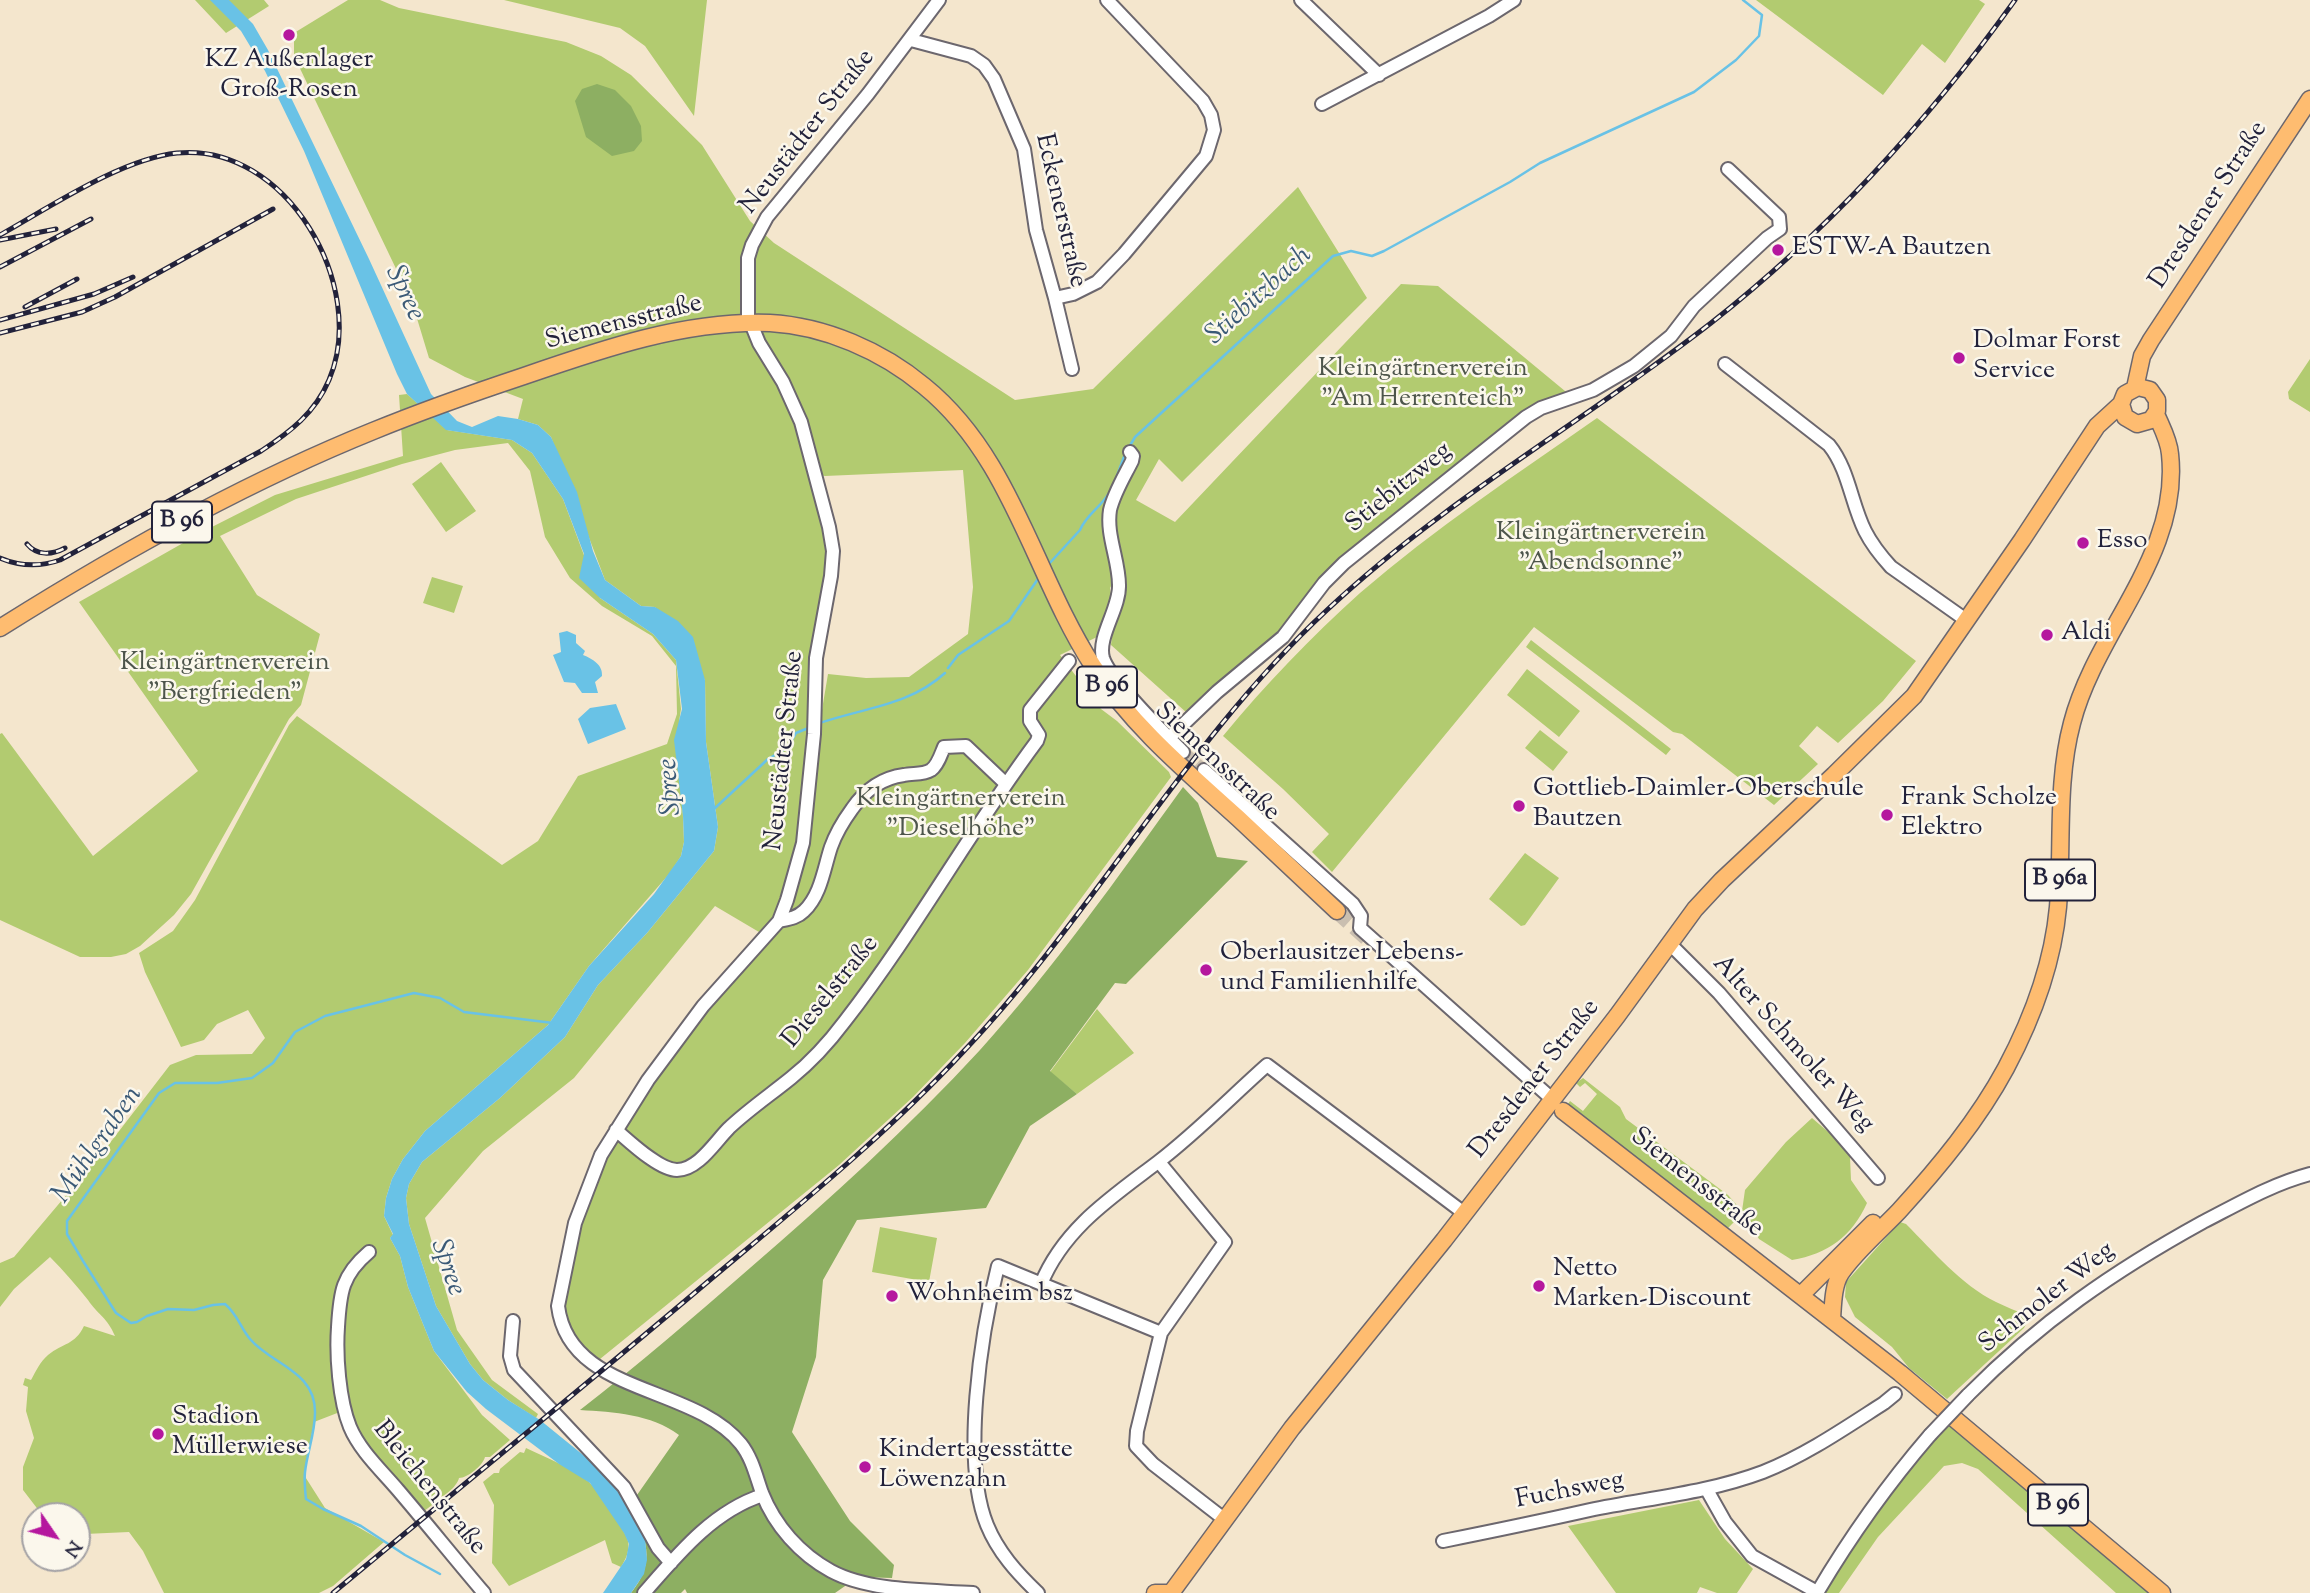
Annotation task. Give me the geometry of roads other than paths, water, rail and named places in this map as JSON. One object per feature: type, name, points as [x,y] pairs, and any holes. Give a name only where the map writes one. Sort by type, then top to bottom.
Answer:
[{"type":"main road","name":"Dresdener Straße","points":[[2140,388],[2151,340],[2310,99]]},
{"type":"main road","name":"Siemensstraße","points":[[0,628],[68,585],[206,508],[372,431],[578,357],[659,335],[750,323],[786,325],[833,335],[886,359],[925,386],[956,418],[979,447],[1008,495],[1091,663],[1134,720],[1176,763],[1337,911]]},
{"type":"main road","name":"Dresdener Straße","points":[[1170,1593],[1292,1428],[1464,1213],[1558,1105],[1669,943],[1722,880],[1902,709],[1930,674],[2103,420],[2123,410],[2125,394],[2140,388],[2153,393],[2157,400],[2150,419]]},
{"type":"main road","points":[[2123,410],[2133,423],[2150,419]]},
{"type":"main road","name":"B 96a","points":[[1807,1300],[1840,1275],[1965,1132],[1985,1104],[2017,1048],[2053,942],[2058,910],[2063,783],[2072,723],[2091,669],[2143,575],[2161,535],[2170,499],[2170,472],[2150,419]]},
{"type":"main road","name":"Siemensstraße","points":[[1558,1105],[1807,1300]]},
{"type":"main road","name":"B 96a","points":[[1807,1300],[1896,1200],[1933,1170]]},
{"type":"main road","name":"B 96a","points":[[1832,1319],[1833,1298],[1840,1275]]},
{"type":"main road","name":"B 96","points":[[1807,1300],[1948,1412],[2162,1593]]},
{"type":"main road","points":[[1155,1593],[1170,1593]]},
{"type":"street","name":"Neustädter Straße","points":[[763,1495],[751,1460],[734,1436],[684,1404],[621,1381],[583,1354],[566,1338],[558,1306],[575,1223],[601,1155],[648,1080],[703,1006],[779,920],[803,843],[814,725],[816,658],[831,576],[831,538],[797,411],[750,323],[746,303],[746,269],[752,245],[760,228],[911,40],[939,0]]},
{"type":"street","points":[[1055,298],[1073,294],[1097,282],[1124,254],[1206,156],[1214,130],[1211,115],[1203,101],[1107,0]]},
{"type":"street","points":[[1301,0],[1379,75]]},
{"type":"street","points":[[1322,104],[1514,0]]},
{"type":"street","name":"Eckenerstraße","points":[[911,40],[957,50],[971,56],[984,65],[994,79],[1024,149],[1036,230],[1072,369]]},
{"type":"street","name":"Stiebitzweg","points":[[1169,738],[1217,692],[1283,637],[1324,583],[1378,534],[1527,417],[1541,408],[1593,390],[1634,366],[1671,335],[1693,306],[1780,229],[1779,217],[1728,169]]},
{"type":"street","points":[[1725,363],[1829,444],[1845,474],[1864,531],[1882,558],[1966,620]]},
{"type":"street","points":[[1130,452],[1132,461],[1111,508],[1111,533],[1119,585],[1102,656],[1124,687],[1183,752]]},
{"type":"street","name":"Dieselstraße","points":[[616,1130],[647,1156],[673,1170],[680,1170],[699,1159],[729,1128],[805,1065],[846,1020],[930,901],[1039,735],[1030,722],[1030,710],[1069,661]]},
{"type":"street","points":[[779,920],[799,915],[810,903],[844,820],[860,797],[874,785],[889,778],[931,770],[944,747],[961,745],[973,751],[1005,783]]},
{"type":"street","points":[[1203,770],[1353,904],[1361,916],[1360,928],[1558,1105]]},
{"type":"street","name":"Alter Schmoler Weg","points":[[1669,943],[1719,993],[1878,1178]]},
{"type":"street","points":[[1041,1284],[1055,1254],[1069,1235],[1131,1180],[1159,1161],[1267,1065],[1464,1213]]},
{"type":"street","points":[[1159,1161],[1225,1242],[1161,1334],[1136,1446],[1153,1464],[1224,1519]]},
{"type":"street","name":"Schmoler Weg","points":[[1817,1593],[1880,1496],[1930,1435],[2033,1333],[2124,1267],[2249,1198],[2310,1174]]},
{"type":"street","name":"Bleichenstraße","points":[[369,1252],[346,1275],[339,1308],[337,1338],[341,1384],[351,1429],[381,1470],[484,1593]]},
{"type":"street","points":[[1038,1593],[997,1546],[986,1523],[977,1489],[976,1399],[985,1322],[998,1266],[1161,1334]]},
{"type":"street","points":[[513,1321],[510,1356],[514,1370],[624,1487],[658,1548],[671,1563]]},
{"type":"street","name":"Fuchsweg","points":[[1443,1541],[1590,1510],[1707,1490],[1761,1472],[1804,1452],[1857,1421],[1895,1394]]},
{"type":"street","points":[[1707,1490],[1730,1530],[1752,1556],[1817,1593]]},
{"type":"street","points":[[644,1593],[707,1527],[746,1500],[763,1495],[787,1535],[804,1553],[830,1570],[857,1581],[913,1591],[973,1593]]},
{"type":"water","points":[[210,0],[229,0],[253,24],[268,50],[431,394],[457,421],[472,427],[498,416],[538,425],[551,437],[577,492],[593,551],[605,580],[641,606],[655,607],[678,621],[693,637],[705,680],[706,742],[718,827],[714,851],[647,933],[598,985],[565,1037],[500,1098],[422,1162],[409,1184],[406,1198],[409,1224],[436,1306],[470,1364],[483,1380],[540,1420],[593,1463],[630,1505],[645,1537],[647,1560],[644,1574],[631,1593],[603,1593],[626,1559],[629,1544],[590,1483],[559,1464],[486,1409],[467,1392],[434,1351],[408,1287],[400,1256],[390,1238],[393,1234],[384,1216],[392,1179],[403,1159],[425,1131],[548,1025],[589,966],[654,894],[681,856],[684,842],[683,816],[674,740],[682,709],[676,660],[653,634],[600,598],[579,578],[584,554],[563,499],[532,453],[512,440],[446,430],[407,394],[304,151],[265,71],[241,31]]},
{"type":"water","points":[[567,631],[576,635],[576,643],[585,651],[583,655],[601,669],[602,676],[595,682],[598,693],[582,693],[575,683],[564,682],[553,655],[561,652],[559,633]]},
{"type":"water","points":[[616,704],[626,729],[588,744],[578,719],[590,708]]},
{"type":"waterway","name":"Stiebitzbach","points":[[1128,449],[1135,437],[1333,256],[1351,251],[1372,256],[1384,251],[1540,163],[1694,92],[1736,60],[1759,36],[1762,15],[1743,0]]},
{"type":"waterway","name":"Stiebitzbach","points":[[1114,484],[1125,454]]},
{"type":"waterway","name":"Stiebitzbach","points":[[1048,565],[1109,493]]},
{"type":"waterway","name":"Stiebitzbach","points":[[948,668],[958,655],[1009,621],[1040,576]]},
{"type":"waterway","name":"Stiebitzbach","points":[[817,724],[901,699],[916,693],[945,673]]},
{"type":"waterway","name":"Stiebitzbach","points":[[714,809],[768,759],[787,748],[796,733],[811,727]]},
{"type":"waterway","name":"Mühlgraben","points":[[440,1574],[361,1526],[306,1499],[306,1465],[315,1420],[313,1399],[301,1378],[259,1348],[225,1304],[194,1310],[168,1309],[131,1323],[116,1313],[83,1261],[67,1234],[67,1221],[159,1093],[175,1083],[217,1083],[252,1078],[273,1063],[295,1032],[325,1016],[414,993],[440,998],[464,1012],[553,1023]]},
{"type":"tunnel","points":[[1183,752],[1204,770]]},
{"type":"tunnel","points":[[1337,911],[1369,940]]},
{"type":"railway","points":[[333,1593],[841,1169],[934,1083],[1011,998],[1056,943],[1185,771],[1276,661],[1372,570],[1467,497],[1711,323],[1796,251],[1912,131],[2015,0]]},
{"type":"railway","points":[[0,235],[86,186],[133,164],[177,153],[216,156],[252,171],[284,195],[309,227],[327,264],[337,303],[338,343],[329,380],[317,402],[292,429],[261,451],[60,560],[30,565],[0,558]]},
{"type":"railway","points":[[0,333],[82,312],[115,297],[273,209]]},
{"type":"railway","points":[[0,267],[91,219]]},
{"type":"railway","points":[[0,240],[56,229]]},
{"type":"railway","points":[[0,320],[94,294],[133,277]]},
{"type":"railway","points":[[25,307],[77,279]]},
{"type":"railway","points":[[27,544],[35,551],[45,553],[65,548]]},
{"type":"place","name":"KZ Außenlager Groß-Rosen","points":[[289,35]]},
{"type":"place","name":"ESTW-A Bautzen","points":[[1778,250]]},
{"type":"place","name":"Dolmar Forst Service","points":[[1959,358]]},
{"type":"place","name":"Esso","points":[[2083,543]]},
{"type":"place","name":"Aldi","points":[[2047,635]]},
{"type":"place","name":"Gottlieb-Daimler-Oberschule Bautzen","points":[[1519,806]]},
{"type":"place","name":"Frank Scholze Elektro","points":[[1887,815]]},
{"type":"place","name":"Oberlausitzer Lebens- und Familienhilfe","points":[[1206,970]]},
{"type":"place","name":"Netto Marken-Discount","points":[[1539,1286]]},
{"type":"place","name":"Wohnheim bsz","points":[[892,1296]]},
{"type":"place","name":"Stadion Müllerwiese","points":[[158,1434]]},
{"type":"place","name":"Kindertagesstätte Löwenzahn","points":[[865,1467]]},
{"type":"water label","name":"Spree","points":[[403,294]]},
{"type":"water label","name":"Spree","points":[[672,787]]},
{"type":"water label","name":"Spree","points":[[446,1268]]},
{"type":"park label","name":"Kleingärtnerverein \"Am Herrenteich\"","points":[[1423,386]]},
{"type":"park label","name":"Kleingärtnerverein \"Abendsonne\"","points":[[1601,550]]},
{"type":"park label","name":"Kleingärtnerverein \"Bergfrieden\"","points":[[225,680]]},
{"type":"park label","name":"Kleingärtnerverein \"Dieselhöhe\"","points":[[961,816]]}]
